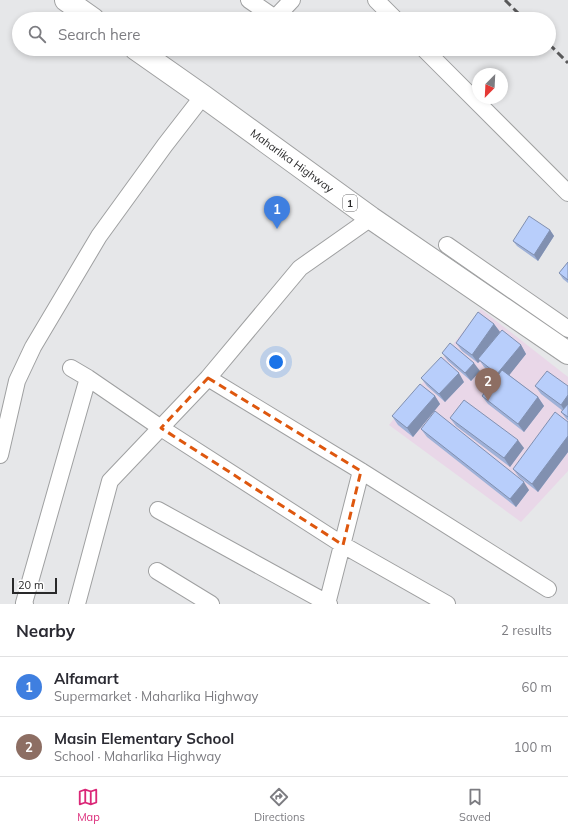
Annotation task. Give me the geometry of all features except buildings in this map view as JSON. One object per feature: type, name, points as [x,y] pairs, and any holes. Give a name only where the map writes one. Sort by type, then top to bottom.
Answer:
[{"type":"main road","points":[[66,0],[83,12]]},
{"type":"main road","name":"Maharlika Highway","points":[[146,56],[371,218],[568,353]]},
{"type":"street","points":[[249,0],[266,12]]},
{"type":"street","points":[[281,12],[292,0]]},
{"type":"street","points":[[376,0],[387,12]]},
{"type":"street","points":[[431,56],[568,193]]},
{"type":"street","points":[[0,454],[17,381],[33,347],[99,236],[165,145],[203,96]]},
{"type":"street","points":[[77,604],[110,481],[208,378],[300,268],[371,218]]},
{"type":"street","points":[[447,245],[568,329]]},
{"type":"street","points":[[71,368],[161,428],[343,545],[447,604]]},
{"type":"street","points":[[25,604],[24,603],[88,378]]},
{"type":"street","points":[[208,378],[362,471],[548,589]]},
{"type":"street","points":[[158,510],[328,604],[362,471]]},
{"type":"street","points":[[157,571],[211,604]]},
{"type":"highlighted area","points":[[208,378],[361,471],[343,545],[161,428]]},
{"type":"shaded area","points":[[481,309],[568,377],[568,471],[521,522],[389,425]]},
{"type":"railway","points":[[505,0],[517,12]]},
{"type":"railway","points":[[556,51],[568,63]]},
{"type":"place","name":"Alfamart","points":[[277,229]]},
{"type":"place","name":"Masin Elementary School","points":[[488,401]]}]
